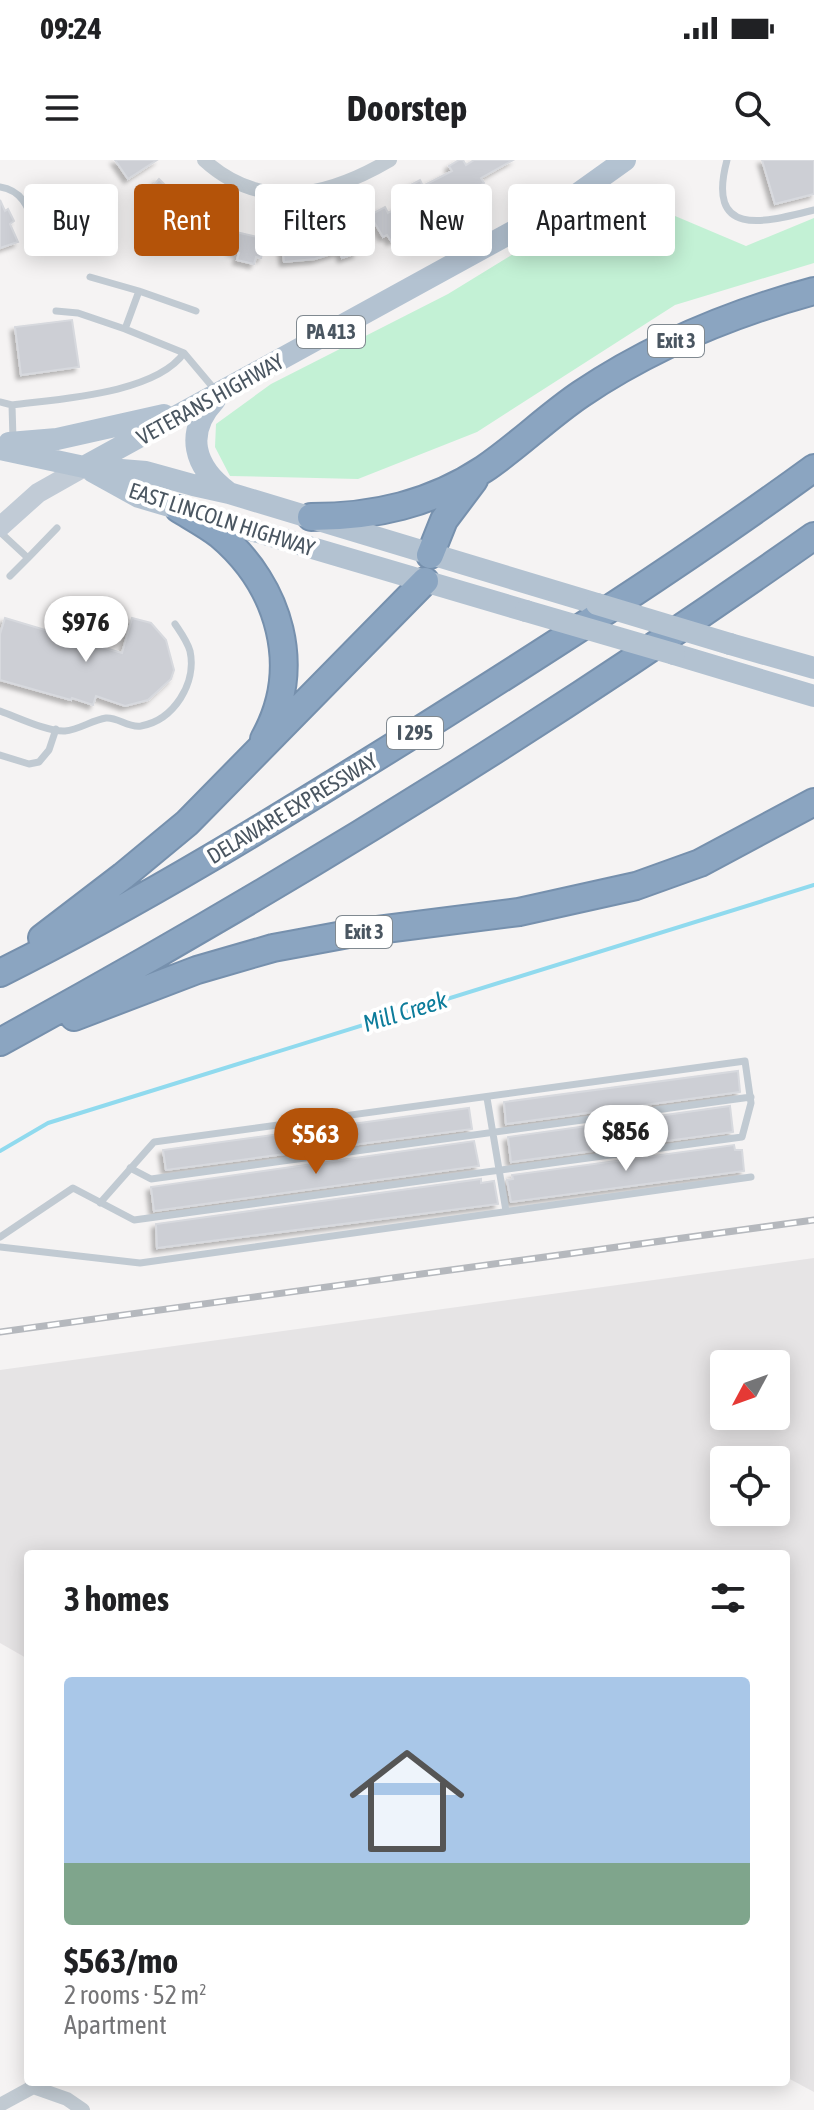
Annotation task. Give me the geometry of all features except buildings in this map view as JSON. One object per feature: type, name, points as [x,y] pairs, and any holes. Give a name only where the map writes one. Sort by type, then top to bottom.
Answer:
[{"type":"highway","name":"Exit 3","points":[[484,469],[581,394],[615,373],[722,322],[814,291]]},
{"type":"highway","name":"DELAWARE EXPRESSWAY","points":[[0,971],[81,932],[373,759],[696,551],[814,468]]},
{"type":"highway","points":[[311,517],[366,515],[390,510],[437,494],[484,469]]},
{"type":"highway","points":[[0,971],[155,851],[253,757],[427,568],[437,534],[452,507],[484,469]]},
{"type":"highway","points":[[179,509],[219,535],[248,565],[271,601],[279,621],[284,681],[275,716],[253,757]]},
{"type":"highway","name":"I 295","points":[[0,1044],[376,825],[581,695],[814,536]]},
{"type":"highway","name":"Exit 3","points":[[0,1044],[154,985],[248,954],[341,935],[519,912],[636,886],[700,863],[812,803]]},
{"type":"main road","name":"VETERANS HIGHWAY","points":[[84,467],[565,203],[625,160]]},
{"type":"main road","name":"PA 413","points":[[220,395],[198,429],[197,453],[209,475],[229,493]]},
{"type":"main road","points":[[5,445],[91,433],[196,407]]},
{"type":"main road","points":[[5,445],[84,467]]},
{"type":"main road","points":[[0,530],[38,493],[84,467]]},
{"type":"main road","name":"EAST LINCOLN HIGHWAY","points":[[84,467],[146,472],[311,517],[526,611],[814,696]]},
{"type":"main road","name":"EAST LINCOLN HIGHWAY","points":[[84,467],[139,497],[179,509],[427,568],[555,592],[814,668]]},
{"type":"street","points":[[204,160],[228,178],[248,186],[301,194],[332,188],[390,160]]},
{"type":"street","points":[[0,2105],[33,2087],[67,2099],[83,2110]]},
{"type":"lane","points":[[727,160],[720,187],[721,199],[731,213],[742,219],[760,221],[814,210]]},
{"type":"lane","points":[[0,187],[17,192],[24,198]]},
{"type":"lane","points":[[90,277],[196,311]]},
{"type":"lane","points":[[125,329],[139,291]]},
{"type":"lane","points":[[56,311],[78,313],[184,353],[220,395]]},
{"type":"lane","points":[[0,402],[12,405],[94,395],[141,383],[177,363],[184,353]]},
{"type":"lane","points":[[5,445],[12,405]]},
{"type":"lane","points":[[10,576],[57,528]]},
{"type":"lane","points":[[0,530],[28,558]]},
{"type":"lane","points":[[0,711],[65,731],[109,718],[140,727],[164,716],[182,697],[190,675],[189,650],[175,624]]},
{"type":"lane","points":[[0,755],[29,764],[39,762],[49,750],[56,729]]},
{"type":"lane","points":[[0,1237],[73,1188],[100,1203],[134,1220],[742,1137],[751,1097],[745,1061],[154,1142],[100,1203]]},
{"type":"lane","points":[[130,1168],[151,1179],[751,1097]]},
{"type":"lane","points":[[487,1098],[506,1211]]},
{"type":"lane","points":[[0,1247],[140,1263],[751,1177]]},
{"type":"shaded area","points":[[814,1258],[814,2092],[790,2079],[790,1550],[24,1550],[24,1657],[0,1643],[0,1370]]},
{"type":"green space","points":[[675,216],[746,246],[814,218],[814,263],[675,305],[477,432],[358,479],[230,476],[215,447],[216,424],[271,384],[448,294],[510,256],[675,256]]},
{"type":"waterway","name":"Mill Creek","points":[[0,1151],[48,1123],[814,885]]},
{"type":"railway","points":[[0,1332],[814,1220]]}]
